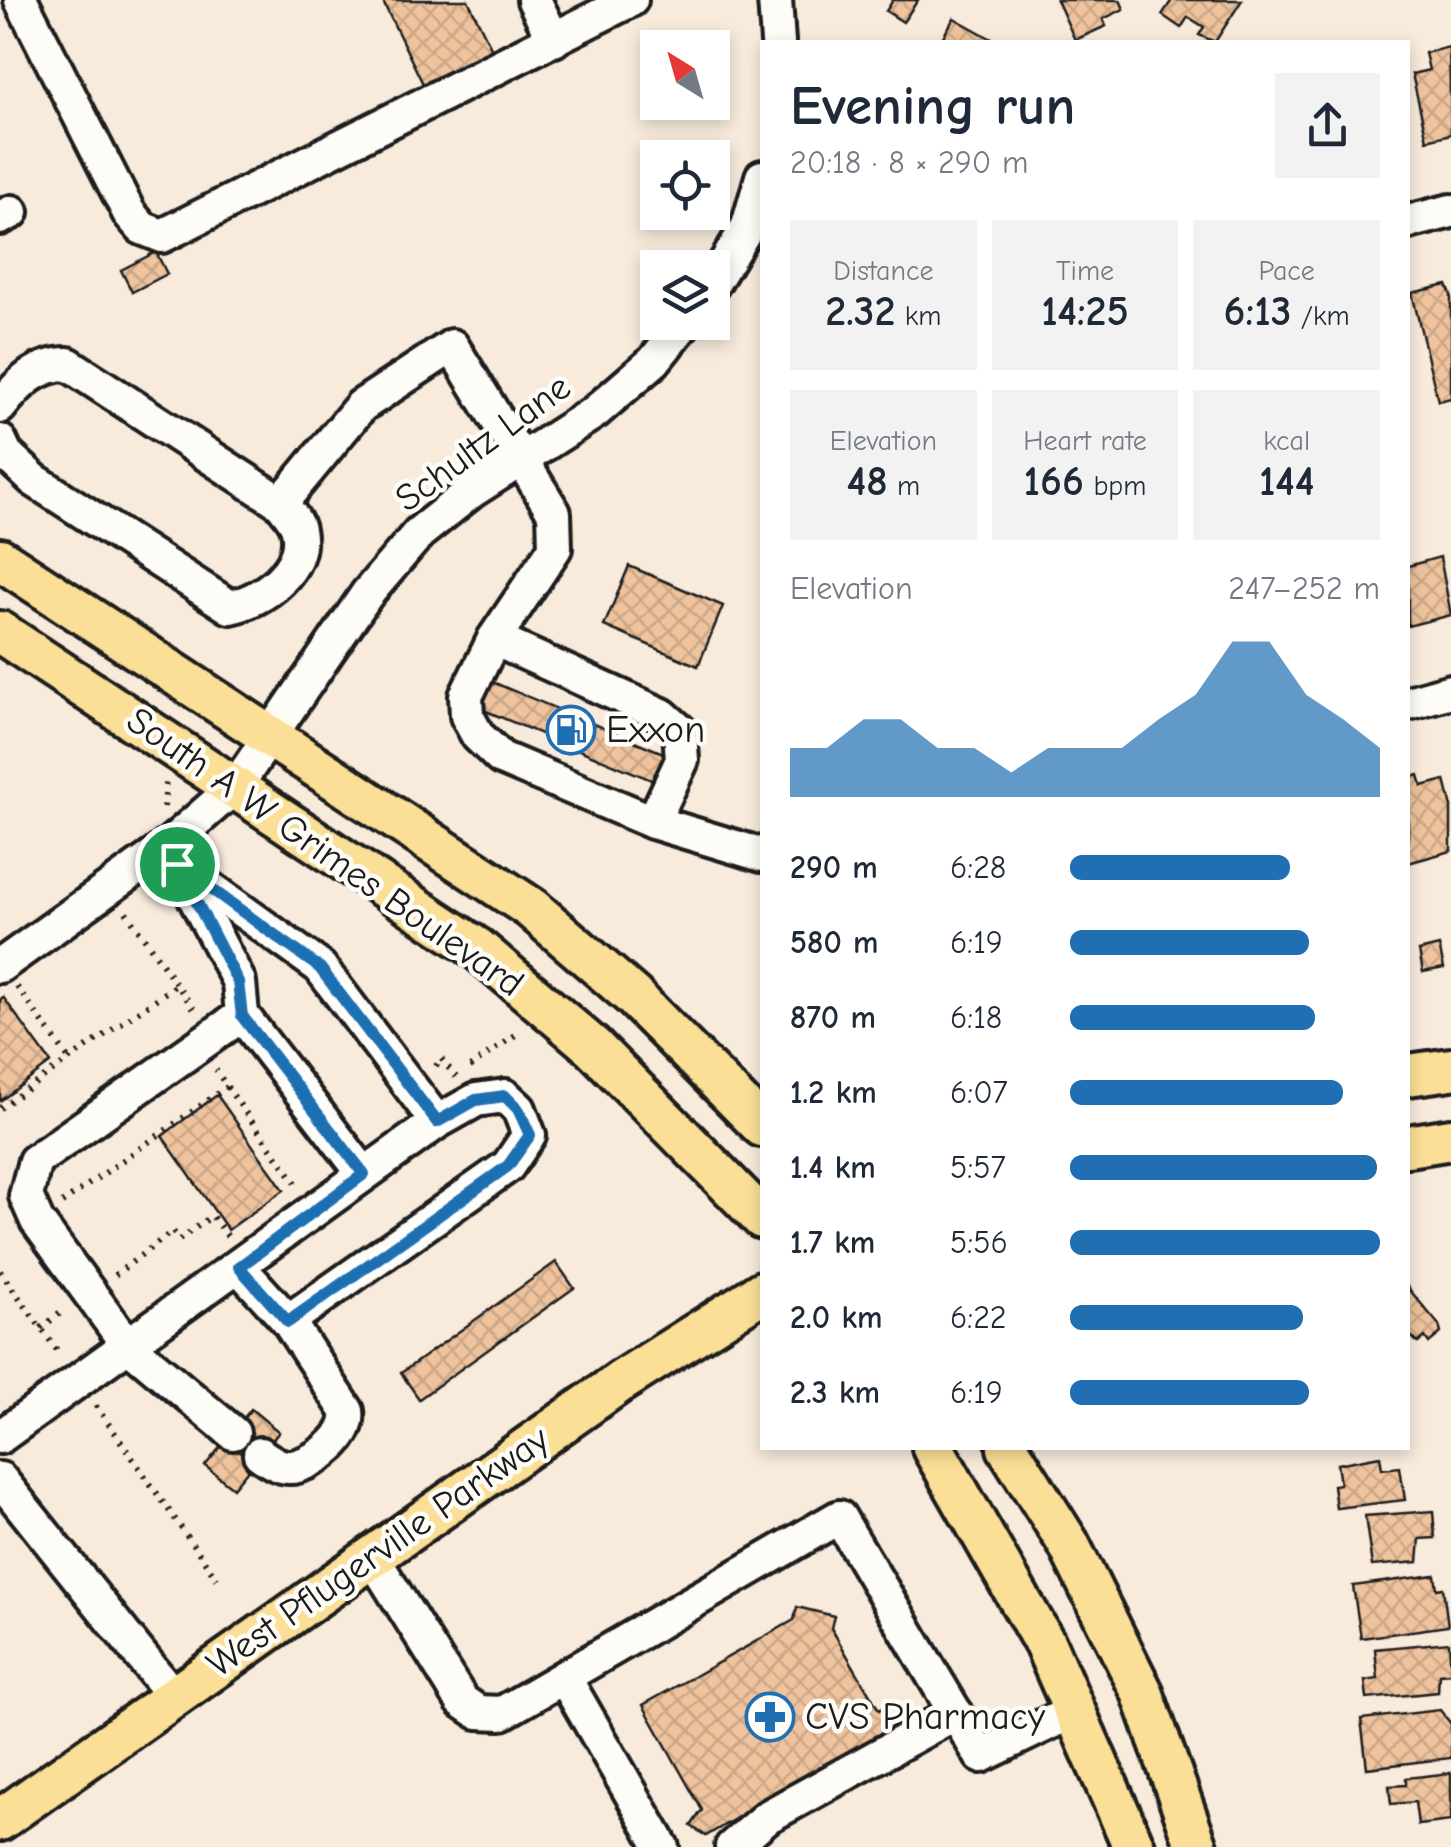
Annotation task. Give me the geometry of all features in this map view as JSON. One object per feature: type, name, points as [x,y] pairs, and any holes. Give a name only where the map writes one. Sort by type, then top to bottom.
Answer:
[{"type":"main road","name":"South A W Grimes Boulevard","points":[[0,559],[530,908],[633,996],[760,1124]]},
{"type":"main road","name":"South A W Grimes Boulevard","points":[[0,632],[478,949],[593,1047],[760,1216]]},
{"type":"main road","points":[[1410,1075],[1451,1069]]},
{"type":"main road","points":[[1410,1146],[1451,1139]]},
{"type":"main road","name":"West Pflugerville Parkway","points":[[0,1820],[620,1382],[760,1293]]},
{"type":"main road","points":[[934,1450],[1045,1644],[1134,1847]]},
{"type":"main road","points":[[1009,1450],[1068,1543],[1142,1692],[1197,1847]]},
{"type":"street","points":[[21,0],[129,213],[142,228],[162,236],[630,0]]},
{"type":"street","points":[[534,0],[554,40]]},
{"type":"street","points":[[775,0],[778,40]]},
{"type":"street","points":[[730,255],[748,226],[760,184]]},
{"type":"street","points":[[1410,221],[1451,211]]},
{"type":"street","name":"Schultz Lane","points":[[7,975],[171,856],[236,786],[368,594],[419,533],[522,457],[595,412],[654,361],[671,340]]},
{"type":"street","points":[[280,503],[361,406],[452,346],[554,514],[556,548],[494,639],[466,696],[466,716],[478,736],[501,758],[653,822],[760,854]]},
{"type":"street","points":[[0,407],[20,382],[52,364],[68,364],[280,503],[298,525],[300,545],[268,594],[230,607],[34,480],[6,454],[0,441]]},
{"type":"street","points":[[494,639],[662,715],[680,731],[682,760],[653,822]]},
{"type":"street","points":[[1410,703],[1451,691]]},
{"type":"street","points":[[171,856],[238,982],[242,1016],[364,1174]]},
{"type":"street","points":[[171,856],[320,968],[437,1122]]},
{"type":"street","points":[[232,1432],[127,1344],[37,1221],[26,1196],[35,1162],[242,1016]]},
{"type":"street","points":[[0,1437],[437,1122],[476,1100],[505,1096],[518,1109],[530,1135],[508,1166],[288,1322]]},
{"type":"street","points":[[239,1267],[288,1322],[348,1410],[350,1422],[345,1434],[298,1466],[274,1464],[260,1454]]},
{"type":"street","points":[[0,1479],[173,1696]]},
{"type":"street","points":[[372,1558],[462,1700],[478,1712],[502,1713],[839,1517],[981,1756],[1076,1710]]},
{"type":"street","points":[[564,1677],[662,1847]]},
{"type":"street","points":[[732,1847],[767,1817],[956,1713]]},
{"type":"path","points":[[148,818],[163,808],[166,780]]},
{"type":"path","points":[[120,904],[194,1009]]},
{"type":"path","points":[[7,975],[69,1059]]},
{"type":"path","points":[[0,1108],[176,984]]},
{"type":"path","points":[[448,1083],[434,1063],[440,1058],[456,1078],[525,1029]]},
{"type":"path","points":[[212,1064],[300,1188],[312,1180]]},
{"type":"path","points":[[61,1204],[227,1086]]},
{"type":"path","points":[[106,1282],[173,1232],[180,1240],[203,1222]]},
{"type":"path","points":[[0,1271],[59,1353]]},
{"type":"path","points":[[40,1328],[63,1311]]},
{"type":"path","points":[[87,1393],[217,1579]]},
{"type":"building","points":[[382,0],[468,0],[497,60],[428,94]]},
{"type":"building","points":[[893,0],[918,0],[903,22],[886,11]]},
{"type":"building","points":[[1057,0],[1120,0],[1124,9],[1103,19],[1106,26],[1075,40]]},
{"type":"building","points":[[1172,0],[1242,0],[1216,40],[1199,35],[1204,27],[1188,17],[1181,28],[1162,15]]},
{"type":"building","points":[[954,18],[993,40],[941,40]]},
{"type":"building","points":[[1449,47],[1451,134],[1427,140],[1412,74],[1429,70],[1425,53]]},
{"type":"building","points":[[156,252],[167,274],[132,292],[121,270]]},
{"type":"building","points":[[1447,285],[1451,295],[1451,398],[1438,401],[1412,293]]},
{"type":"building","points":[[1440,557],[1451,615],[1410,625],[1410,565]]},
{"type":"building","points":[[629,566],[723,606],[698,666],[604,626]]},
{"type":"building","name":"Exxon","points":[[485,679],[668,755],[656,782],[474,706]]},
{"type":"building","points":[[1419,775],[1422,786],[1445,780],[1451,804],[1451,851],[1410,862],[1410,777]]},
{"type":"building","points":[[1439,946],[1444,968],[1423,972],[1419,951]]},
{"type":"building","points":[[3,997],[51,1063],[0,1101],[0,1000]]},
{"type":"building","points":[[217,1095],[284,1190],[228,1230],[162,1136]]},
{"type":"building","points":[[556,1262],[574,1288],[419,1399],[401,1373]]},
{"type":"building","points":[[1410,1290],[1439,1325],[1441,1333],[1429,1343],[1425,1337],[1418,1343],[1411,1336]]},
{"type":"building","points":[[251,1409],[279,1432],[233,1488],[205,1466]]},
{"type":"building","points":[[1380,1456],[1382,1469],[1400,1467],[1405,1500],[1336,1508],[1333,1485],[1340,1484],[1337,1464]]},
{"type":"building","points":[[1433,1511],[1435,1538],[1420,1539],[1418,1562],[1372,1566],[1365,1516]]},
{"type":"building","points":[[1435,1575],[1437,1589],[1443,1588],[1448,1626],[1361,1638],[1353,1586]]},
{"type":"building","name":"CVS Pharmacy","points":[[797,1607],[834,1616],[831,1628],[879,1710],[884,1707],[894,1725],[706,1836],[691,1826],[702,1810],[643,1705],[794,1620]]},
{"type":"building","points":[[1449,1642],[1451,1673],[1439,1674],[1438,1692],[1367,1699],[1365,1681],[1378,1679],[1375,1649]]},
{"type":"building","points":[[1440,1710],[1451,1724],[1451,1758],[1367,1768],[1361,1719]]},
{"type":"building","points":[[1451,1773],[1451,1821],[1418,1825],[1415,1802],[1391,1804],[1389,1786],[1406,1785],[1406,1778]]},
{"type":"place","name":"Exxon","points":[[571,730]]},
{"type":"place","name":"CVS Pharmacy","points":[[770,1717]]},
{"type":"route","points":[[177,864],[320,968],[437,1122],[476,1100],[505,1096],[518,1109],[530,1135],[508,1166],[288,1322],[239,1267],[364,1174],[242,1016],[238,982],[177,864]]}]
